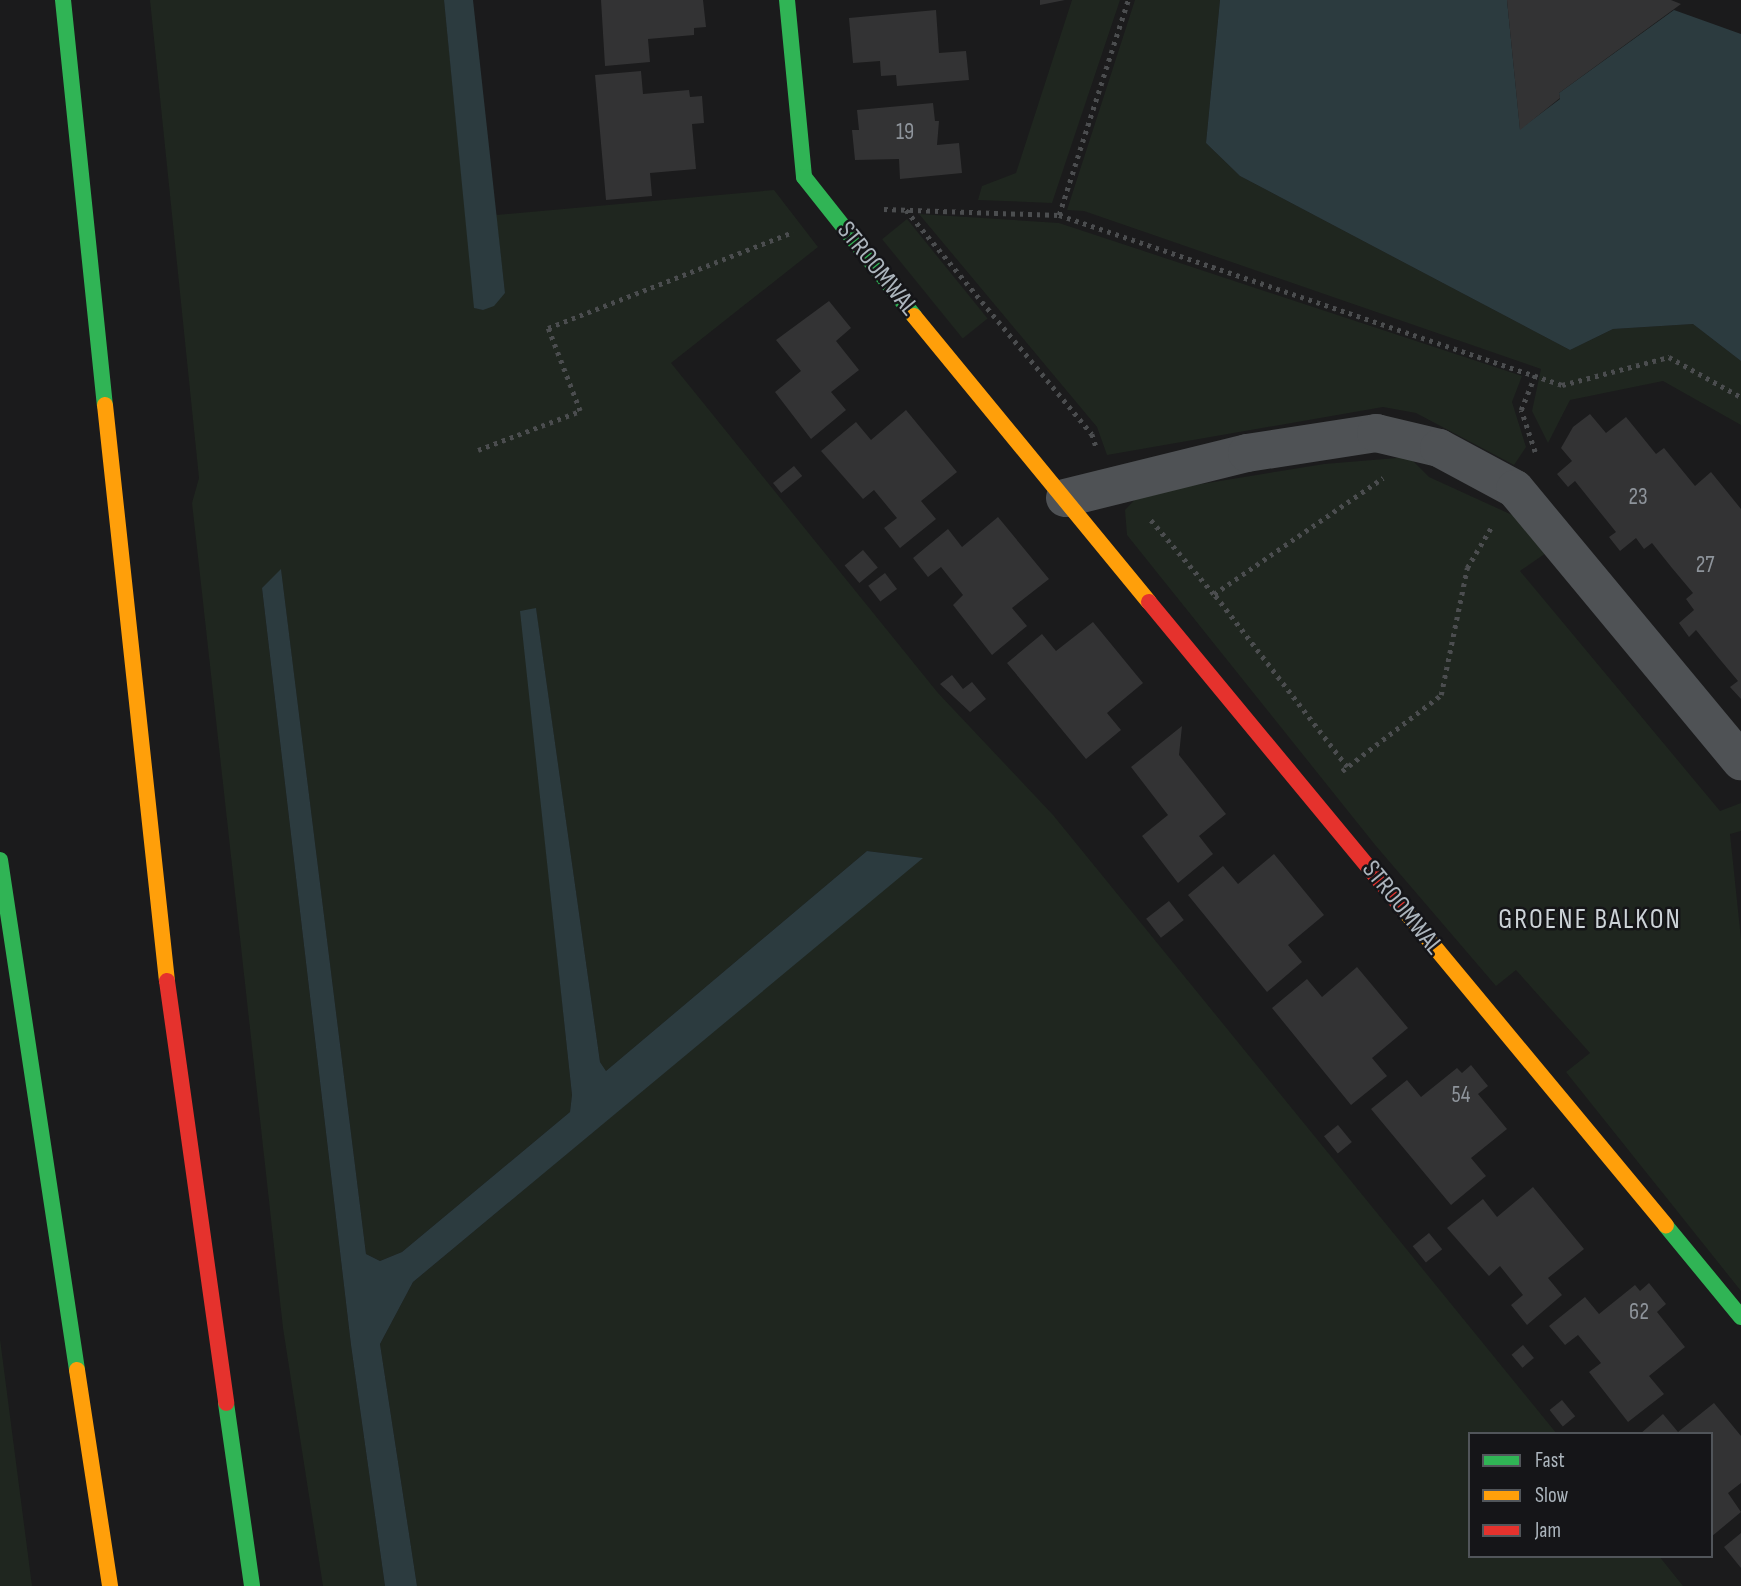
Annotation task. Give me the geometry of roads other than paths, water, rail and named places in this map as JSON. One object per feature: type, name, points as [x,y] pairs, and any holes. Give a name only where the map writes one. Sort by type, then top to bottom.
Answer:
[{"type":"main road","points":[[63,0],[155,895],[252,1586]]},
{"type":"main road","name":"STROOMWAL","points":[[787,0],[804,177],[1065,498],[1741,1317]]},
{"type":"main road","points":[[0,860],[110,1586]]},
{"type":"street","points":[[1065,498],[1247,453],[1376,433],[1430,445],[1515,489],[1741,761]]},
{"type":"district","name":"GROENE BALKON","points":[[1590,920]]}]
